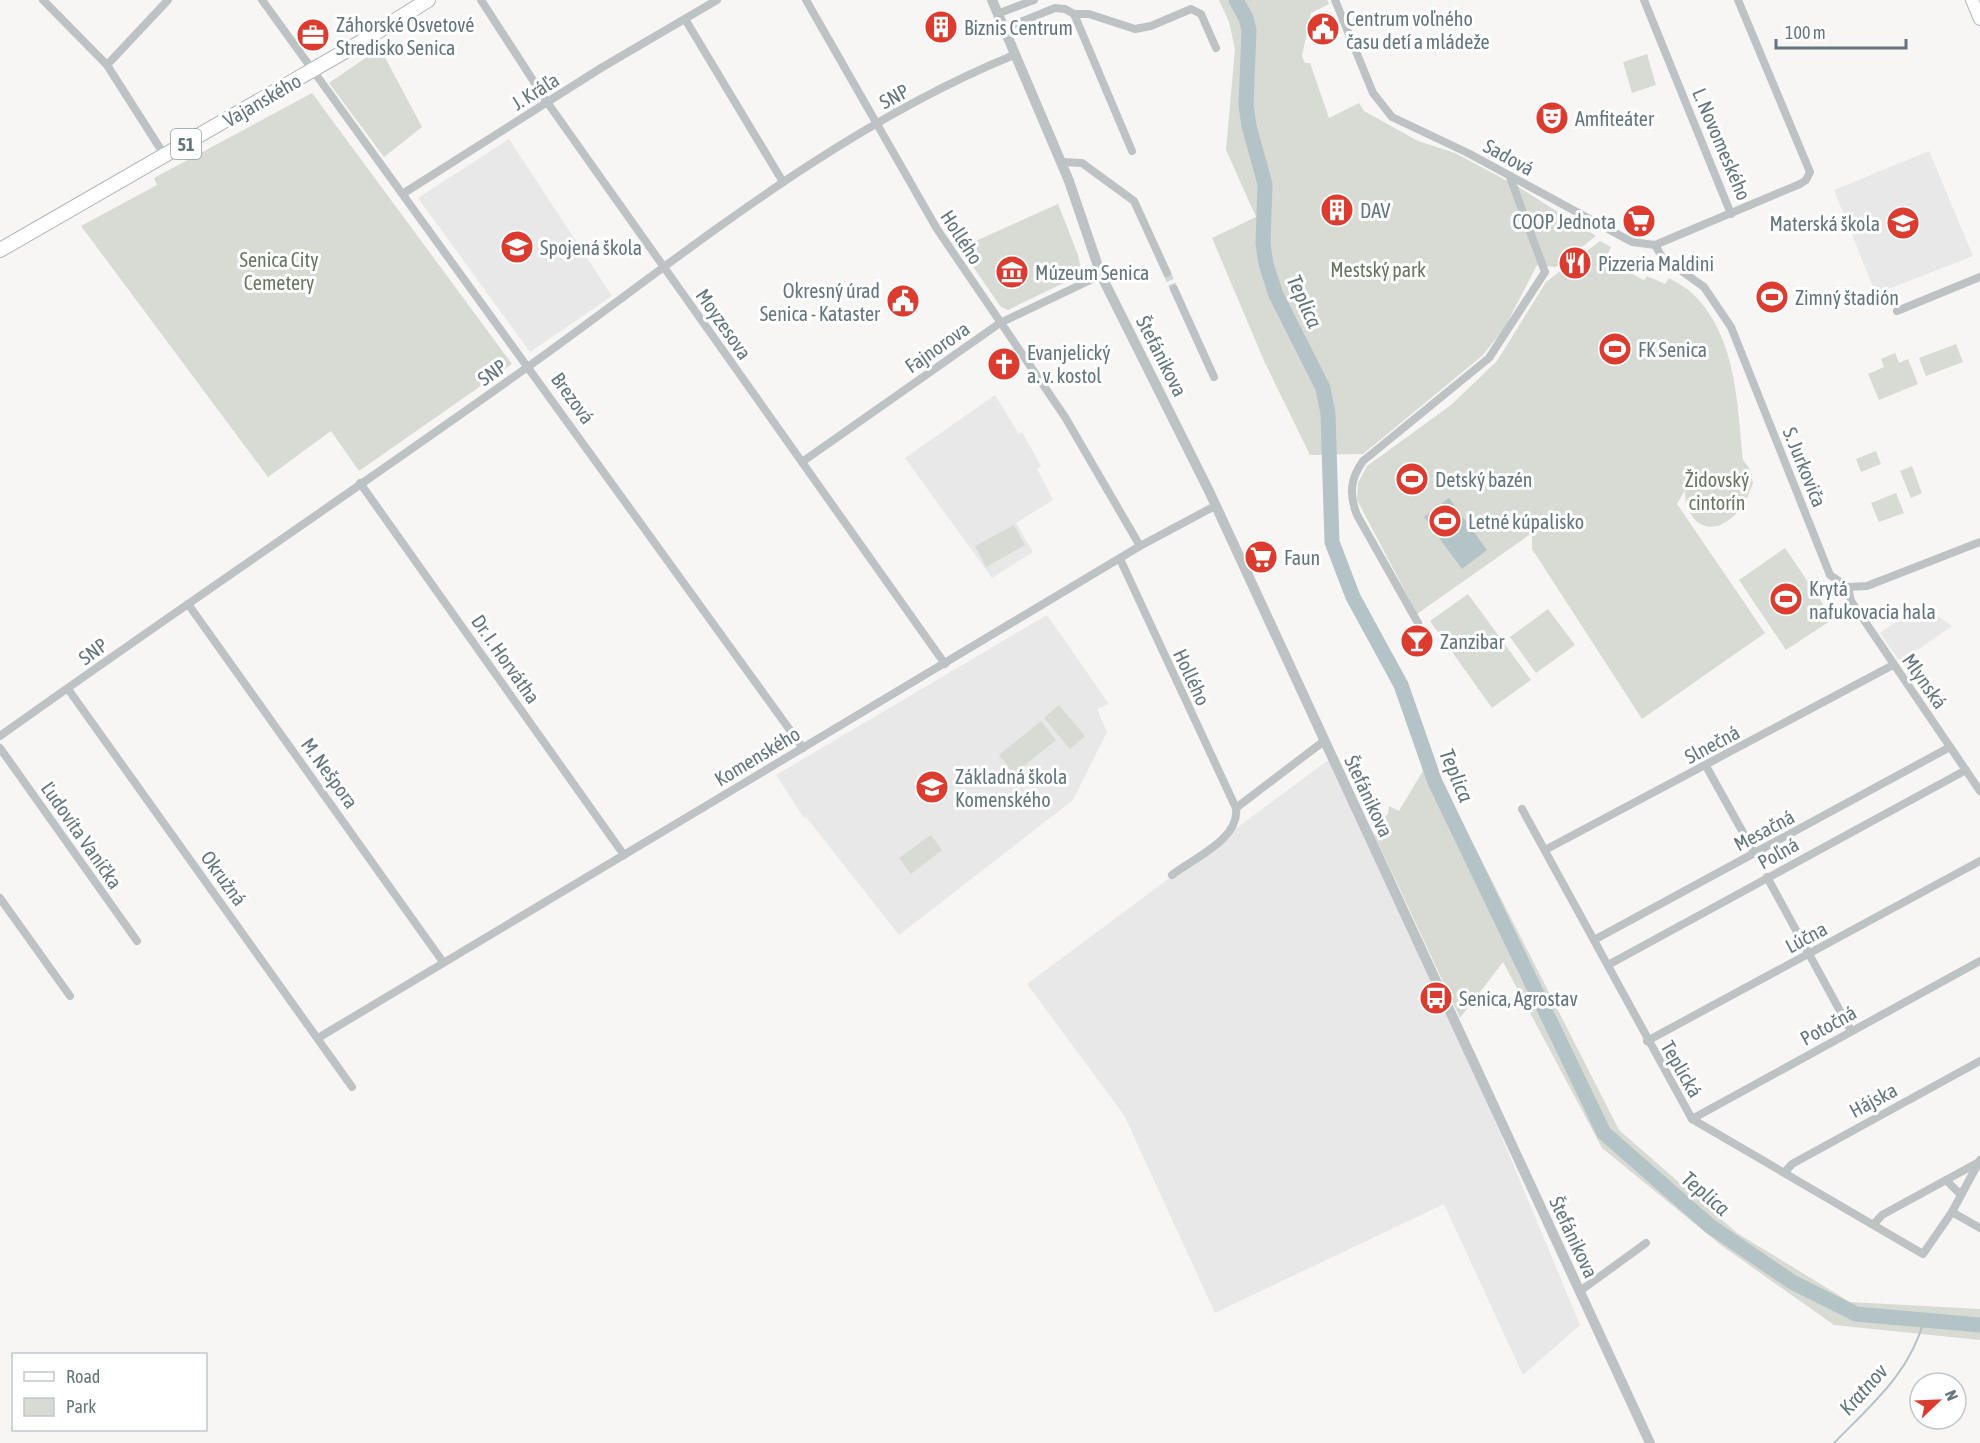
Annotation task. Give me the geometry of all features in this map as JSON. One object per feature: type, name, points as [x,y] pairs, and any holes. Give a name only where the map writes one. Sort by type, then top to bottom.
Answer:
[{"type":"main road","name":"Vajanského","points":[[0,250],[313,70],[428,0]]},
{"type":"main road","points":[[1972,0],[1980,19]]},
{"type":"street","points":[[43,0],[107,65],[165,156]]},
{"type":"street","points":[[107,65],[168,0]]},
{"type":"street","name":"Brezová","points":[[261,0],[404,193],[803,748]]},
{"type":"street","name":"Moyzesova","points":[[481,0],[547,102],[945,664]]},
{"type":"street","name":"J. Kráľa","points":[[404,193],[547,102],[717,0]]},
{"type":"street","name":"Hollého","points":[[806,0],[937,229],[1065,417],[1140,546]]},
{"type":"street","name":"Štefánikova","points":[[992,0],[1062,162],[1101,275],[1215,506],[1650,1443]]},
{"type":"street","points":[[997,14],[1034,0]]},
{"type":"street","name":"Sadová","points":[[1335,0],[1373,93],[1392,117],[1468,153],[1632,242],[1655,245]]},
{"type":"street","name":"L. Novomeského","points":[[1644,0],[1731,214],[1800,184],[1806,180],[1810,172],[1738,0]]},
{"type":"street","points":[[1003,29],[1055,8],[1065,9],[1074,14],[1089,14],[1135,29],[1150,26],[1191,9],[1201,14],[1216,48]]},
{"type":"street","points":[[1074,14],[1132,151]]},
{"type":"street","points":[[685,19],[783,182]]},
{"type":"street","name":"SNP","points":[[0,736],[529,366],[783,182],[878,123],[1014,55]]},
{"type":"street","points":[[1062,162],[1082,163],[1134,201],[1167,273]]},
{"type":"street","points":[[1418,623],[1357,515],[1352,503],[1351,486],[1356,470],[1363,461],[1489,358],[1545,272],[1510,177]]},
{"type":"street","points":[[1655,245],[1731,214]]},
{"type":"street","name":"S. Jurkoviča","points":[[1655,245],[1662,257],[1704,287],[1731,327],[1830,575],[1848,587]]},
{"type":"street","name":"Fajnorova","points":[[802,462],[1000,323],[1101,275]]},
{"type":"street","points":[[1898,311],[1980,277]]},
{"type":"street","name":"Štefánikova","points":[[1174,289],[1214,376]]},
{"type":"street","name":"Dr. I. Horvátha","points":[[360,483],[624,855]]},
{"type":"street","name":"Komenského","points":[[318,1038],[1140,546],[1215,506]]},
{"type":"street","points":[[1848,587],[1868,586],[1980,542]]},
{"type":"street","name":"Hollého","points":[[1120,559],[1236,808]]},
{"type":"street","name":"Mlynská","points":[[1848,587],[1851,602],[1980,791]]},
{"type":"street","name":"M. Nešpora","points":[[188,604],[443,962]]},
{"type":"street","name":"Slnečná","points":[[1545,850],[1893,665]]},
{"type":"street","name":"Okružná","points":[[68,689],[352,1086]]},
{"type":"street","points":[[1172,874],[1227,835],[1235,824],[1236,808],[1324,741]]},
{"type":"street","name":"Mesačná","points":[[1594,940],[1950,747]]},
{"type":"street","name":"Ľudovíta Vaníčka","points":[[0,748],[137,941]]},
{"type":"street","points":[[1706,766],[1755,854]]},
{"type":"street","name":"Poľná","points":[[1608,965],[1965,770]]},
{"type":"street","name":"Teplická","points":[[1522,808],[1647,1041],[1692,1119],[1923,1254],[1952,1212],[1979,1161]]},
{"type":"street","name":"Lúčna","points":[[1647,1041],[1980,861]]},
{"type":"street","points":[[1767,877],[1851,1031]]},
{"type":"street","points":[[0,898],[70,996]]},
{"type":"street","name":"Potočná","points":[[1692,1119],[1980,961]]},
{"type":"street","name":"Hájska","points":[[1785,1172],[1792,1164],[1846,1133],[1980,1061]]},
{"type":"street","name":"Teplická","points":[[1874,1224],[1882,1215],[1979,1161]]},
{"type":"street","points":[[1946,1180],[1961,1195]]},
{"type":"street","points":[[1952,1212],[1980,1228]]},
{"type":"street","points":[[1580,1291],[1646,1243]]},
{"type":"shaded area","name":"Spojená škola","points":[[509,139],[612,296],[530,352],[418,198]]},
{"type":"shaded area","name":"Materská škola","points":[[1929,151],[1973,256],[1876,294],[1834,190]]},
{"type":"shaded area","points":[[995,395],[1019,434],[1022,432],[1041,466],[1037,469],[1053,500],[1016,523],[1033,552],[992,578],[905,458]]},
{"type":"shaded area","points":[[1449,498],[1487,550],[1462,569],[1424,517]]},
{"type":"shaded area","points":[[1921,604],[1952,626],[1900,662],[1880,633]]},
{"type":"shaded area","name":"Základná škola Komenského","points":[[1047,615],[1109,704],[1097,709],[1107,732],[1073,800],[899,935],[806,817],[804,818],[776,775]]},
{"type":"shaded area","points":[[1331,758],[1380,844],[1580,1325],[1523,1375],[1444,1204],[1215,1313],[1124,1115],[1027,984]]},
{"type":"green space","name":"Mestský park","points":[[1219,0],[1327,0],[1329,4],[1311,13],[1302,56],[1305,63],[1310,63],[1329,118],[1359,103],[1364,111],[1418,141],[1455,153],[1517,186],[1596,236],[1556,267],[1537,265],[1504,329],[1482,356],[1363,454],[1310,455],[1265,363],[1212,238],[1256,217],[1226,150],[1235,49],[1229,22]]},
{"type":"green space","points":[[380,48],[422,127],[384,157],[329,83]]},
{"type":"green space","points":[[1647,54],[1656,85],[1632,93],[1623,62]]},
{"type":"green space","name":"Senica City Cemetery","points":[[312,93],[512,364],[359,471],[331,431],[268,477],[81,226],[157,185],[154,178]]},
{"type":"green space","points":[[1058,204],[1078,255],[1082,274],[1008,310],[1001,307],[960,248]]},
{"type":"green space","name":"Židovský cintorín","points":[[1600,241],[1611,247],[1605,260],[1644,280],[1647,276],[1665,284],[1669,278],[1692,293],[1709,313],[1727,352],[1736,395],[1743,460],[1749,468],[1753,483],[1742,507],[1721,525],[1712,527],[1698,522],[1688,509],[1685,490],[1677,504],[1765,633],[1642,719],[1532,549],[1532,533],[1417,614],[1357,500],[1358,483],[1367,466],[1451,405],[1497,361],[1546,282]]},
{"type":"green space","points":[[1956,344],[1963,362],[1926,376],[1919,358]]},
{"type":"green space","points":[[1895,353],[1899,363],[1908,359],[1918,384],[1879,400],[1868,374],[1884,367],[1881,359]]},
{"type":"green space","points":[[1876,451],[1881,464],[1861,472],[1856,459]]},
{"type":"green space","points":[[1912,466],[1922,493],[1911,498],[1900,471]]},
{"type":"green space","points":[[1896,493],[1904,513],[1879,522],[1871,503]]},
{"type":"green space","points":[[1014,525],[1025,545],[986,567],[975,546]]},
{"type":"green space","name":"Krytá nafukovacia hala","points":[[1785,548],[1833,619],[1786,650],[1739,580]]},
{"type":"green space","points":[[1468,594],[1531,680],[1492,708],[1430,621]]},
{"type":"green space","points":[[1548,609],[1575,645],[1536,673],[1510,637]]},
{"type":"green space","points":[[1059,705],[1085,736],[1070,749],[1044,718]]},
{"type":"green space","points":[[1041,721],[1056,740],[1014,774],[999,755]]},
{"type":"green space","points":[[1430,759],[1619,1130],[1737,1233],[1850,1302],[1980,1309],[1980,1340],[1834,1325],[1722,1246],[1602,1148],[1503,962],[1460,1018],[1374,834],[1385,828],[1381,819],[1388,814],[1389,806],[1399,811]]},
{"type":"green space","points":[[931,835],[942,850],[911,874],[899,858]]},
{"type":"waterway","name":"Teplica","points":[[1236,0],[1246,18],[1249,30],[1246,105],[1249,126],[1265,184],[1263,244],[1266,264],[1276,295],[1323,388],[1328,414],[1332,542],[1353,597],[1401,685],[1435,782],[1604,1133],[1710,1226],[1792,1282],[1856,1314],[1980,1325]]},
{"type":"waterway","name":"Kratnov","points":[[1834,1443],[1888,1387],[1899,1372],[1918,1339],[1924,1320]]},
{"type":"tunnel","points":[[1167,273],[1174,289]]},
{"type":"place","name":"Biznis Centrum","points":[[941,27]]},
{"type":"place","name":"Centrum voľného času detí a mládeže","points":[[1323,29]]},
{"type":"place","name":"Záhorské Osvetové Stredisko Senica","points":[[313,35]]},
{"type":"place","name":"Amfiteáter","points":[[1552,118]]},
{"type":"place","name":"DAV","points":[[1337,210]]},
{"type":"place","name":"COOP Jednota","points":[[1639,221]]},
{"type":"place","name":"Materská škola","points":[[1903,223]]},
{"type":"place","name":"Spojená škola","points":[[517,247]]},
{"type":"place","name":"Pizzeria Maldini","points":[[1575,263]]},
{"type":"place","name":"Múzeum Senica","points":[[1012,272]]},
{"type":"place","name":"Zimný štadión","points":[[1772,297]]},
{"type":"place","name":"Okresný úrad Senica - Kataster","points":[[903,301]]},
{"type":"place","name":"FK Senica","points":[[1615,349]]},
{"type":"place","name":"Evanjelický a. v. kostol","points":[[1004,364]]},
{"type":"place","name":"Detský bazén","points":[[1412,479]]},
{"type":"place","name":"Letné kúpalisko","points":[[1445,521]]},
{"type":"place","name":"Faun","points":[[1261,557]]},
{"type":"place","name":"Krytá nafukovacia hala","points":[[1786,599]]},
{"type":"place","name":"Zanzibar","points":[[1417,641]]},
{"type":"place","name":"Základná škola Komenského","points":[[932,787]]},
{"type":"place","name":"Senica, Agrostav","points":[[1436,998]]}]
